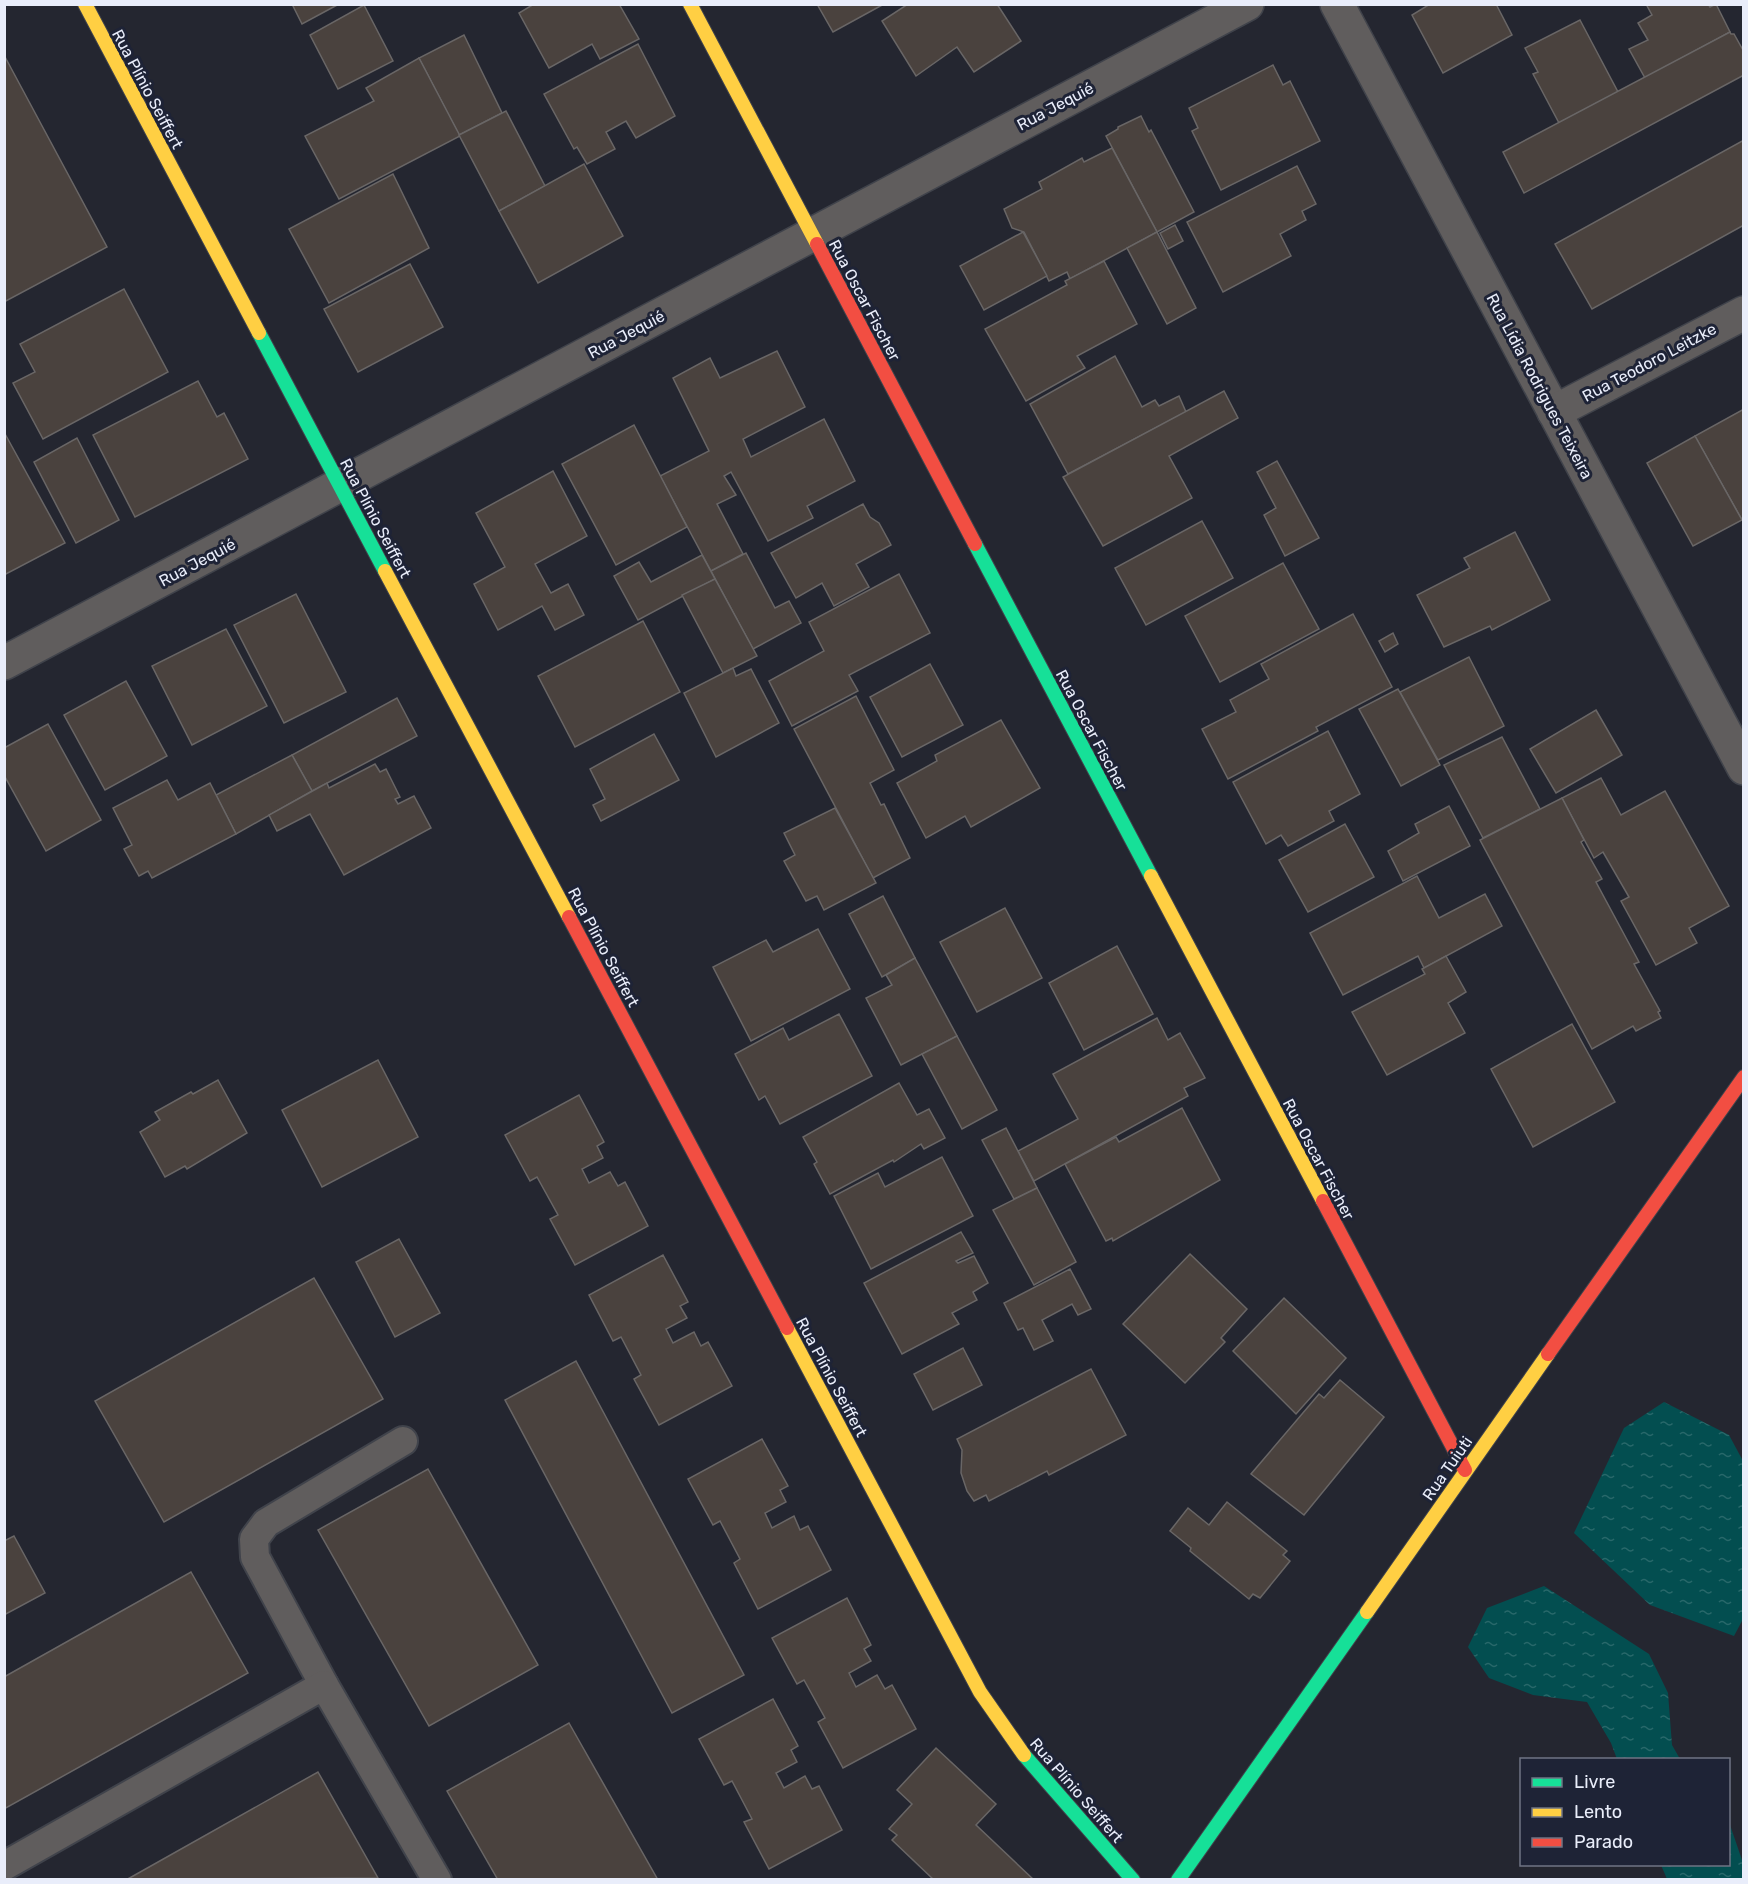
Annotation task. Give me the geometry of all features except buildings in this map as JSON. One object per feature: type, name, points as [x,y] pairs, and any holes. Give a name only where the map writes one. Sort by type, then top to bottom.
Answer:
[{"type":"street","name":"Rua Plínio Seiffert","points":[[84,4],[980,1692],[1018,1749],[1133,1880]]},
{"type":"street","name":"Rua Oscar Fischer","points":[[690,4],[1465,1470]]},
{"type":"street","name":"Rua Jequié","points":[[4,663],[1247,4]]},
{"type":"street","name":"Rua Lídia Rodrigues Teixeira","points":[[1337,4],[1741,758]]},
{"type":"street","name":"Rua Teodoro Leitzke","points":[[1554,412],[1743,313]]},
{"type":"street","name":"Rua Tuiuti","points":[[1178,1880],[1743,1077]]},
{"type":"lane","points":[[403,1441],[266,1523],[254,1539],[255,1557],[324,1685],[437,1880]]},
{"type":"lane","points":[[4,1866],[324,1685]]},
{"type":"water","points":[[1664,1402],[1729,1435],[1743,1461],[1743,1619],[1734,1636],[1650,1605],[1574,1533],[1624,1428]]},
{"type":"water","points":[[1544,1586],[1649,1654],[1668,1693],[1672,1745],[1679,1758],[1617,1758],[1611,1743],[1587,1702],[1533,1695],[1489,1678],[1468,1647],[1487,1608]]},
{"type":"water","points":[[1730,1825],[1743,1863],[1743,1879],[1667,1879],[1661,1866],[1730,1866]]},
{"type":"traffic: fast","points":[[259,333],[385,571]]},
{"type":"traffic: fast","points":[[975,544],[1151,876]]},
{"type":"traffic: fast","points":[[1178,1880],[1367,1612]]},
{"type":"traffic: fast","points":[[1024,1755],[1133,1880]]},
{"type":"traffic: slow","points":[[85,4],[259,333]]},
{"type":"traffic: slow","points":[[690,4],[817,244]]},
{"type":"traffic: slow","points":[[385,571],[569,917]]},
{"type":"traffic: slow","points":[[1151,876],[1323,1201]]},
{"type":"traffic: slow","points":[[787,1328],[980,1692],[1024,1755]]},
{"type":"traffic: slow","points":[[1367,1612],[1548,1354]]},
{"type":"traffic: jam","points":[[817,244],[975,544]]},
{"type":"traffic: jam","points":[[569,917],[787,1328]]},
{"type":"traffic: jam","points":[[1548,1354],[1744,1077]]},
{"type":"traffic: jam","points":[[1323,1201],[1465,1470]]}]
